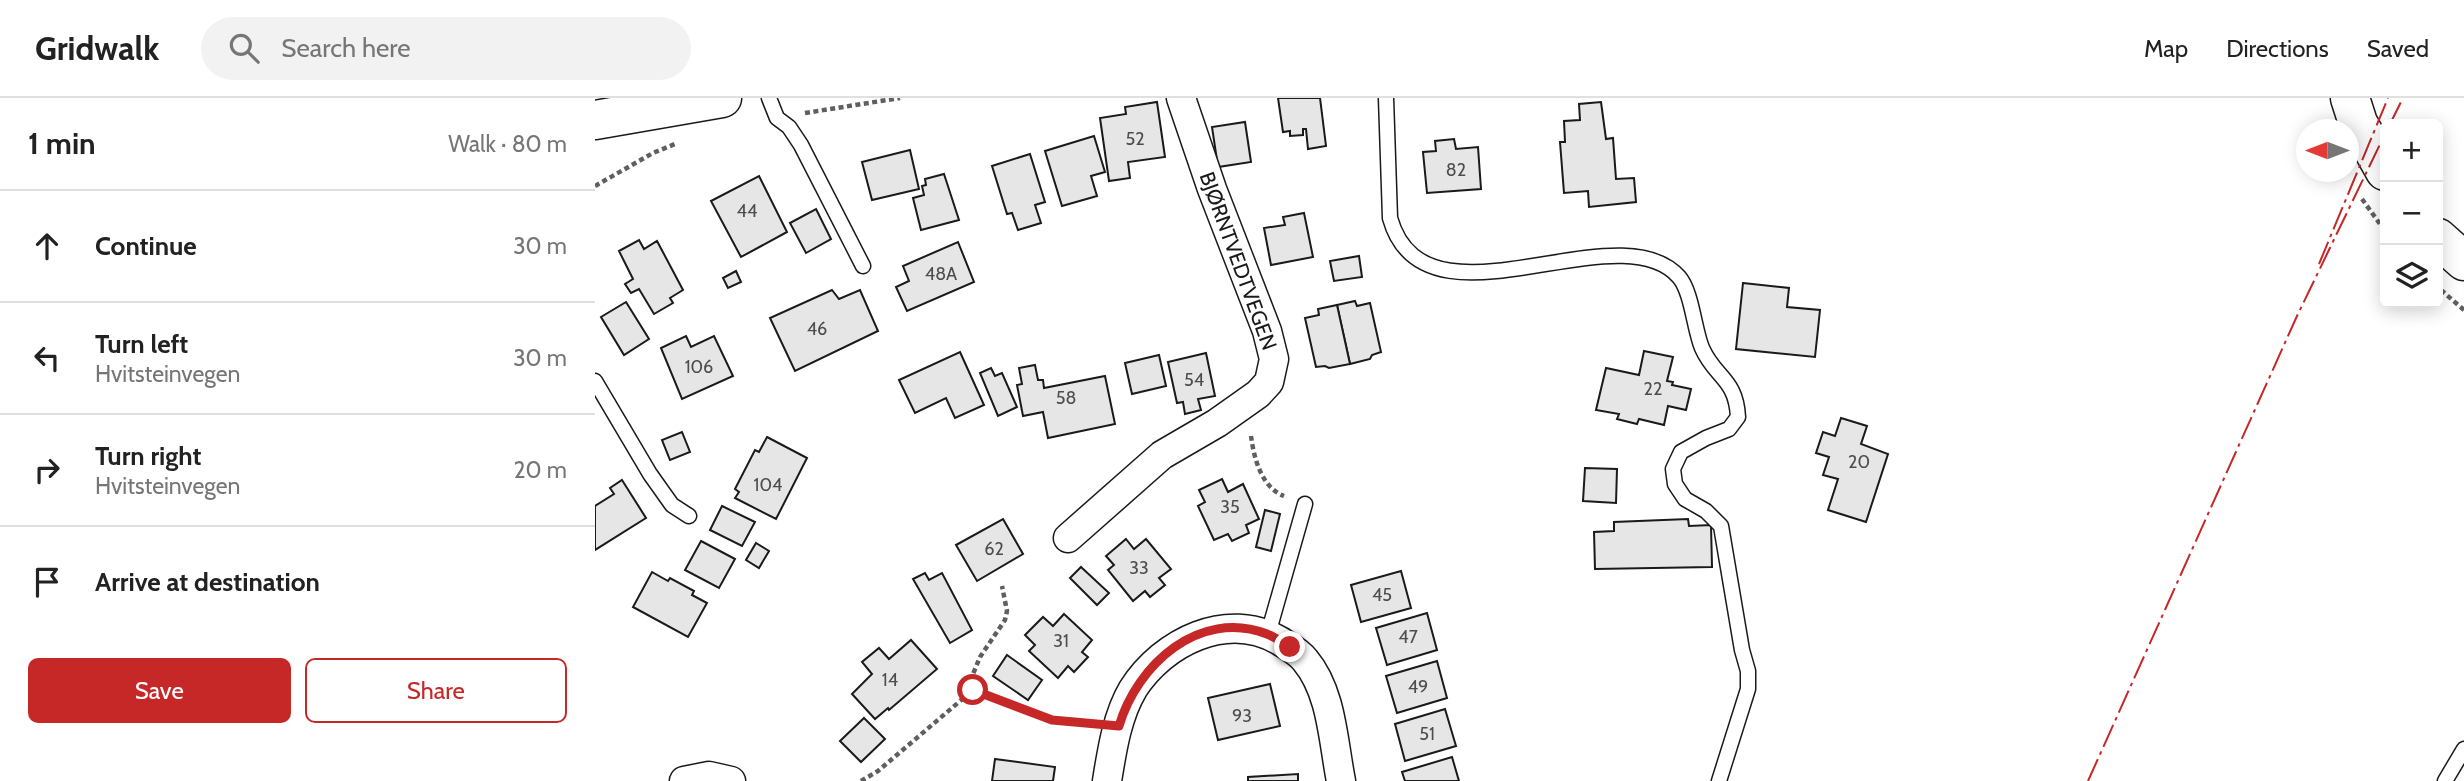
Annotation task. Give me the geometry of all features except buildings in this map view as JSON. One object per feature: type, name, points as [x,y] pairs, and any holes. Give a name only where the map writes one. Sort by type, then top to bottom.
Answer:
[{"type":"main road","points":[[595,120],[722,98]]},
{"type":"main road","points":[[2350,98],[2358,123],[2380,162]]},
{"type":"main road","points":[[2443,242],[2464,261]]},
{"type":"street","name":"BJØRNTVEDTVEGEN","points":[[1068,538],[1162,456],[1217,423],[1258,394],[1269,382],[1274,359],[1267,331],[1212,189],[1181,98]]},
{"type":"street","points":[[1107,781],[1119,726],[1133,689],[1162,656],[1178,644],[1193,637],[1232,628],[1268,634],[1304,658],[1324,691],[1341,781]]},
{"type":"street","points":[[684,781],[709,776],[731,781]]},
{"type":"lane","points":[[769,98],[777,118],[789,127],[801,145],[863,266]]},
{"type":"lane","points":[[1386,98],[1390,218],[1395,235],[1409,253],[1426,264],[1445,270],[1482,272],[1531,268],[1613,255],[1639,257],[1664,265],[1680,278],[1703,352],[1730,384],[1737,400],[1738,417],[1730,429],[1706,438],[1681,453],[1673,469],[1675,484],[1685,499],[1706,511],[1721,526],[1748,671],[1748,689],[1719,781]]},
{"type":"lane","points":[[595,381],[650,474],[672,505],[689,516]]},
{"type":"lane","points":[[1268,634],[1305,504]]},
{"type":"lane","points":[[2445,781],[2464,749]]},
{"type":"path","points":[[777,118],[900,98]]},
{"type":"path","points":[[595,186],[653,153],[687,138]]},
{"type":"path","points":[[2443,291],[2464,310]]},
{"type":"path","points":[[1258,394],[1251,436],[1254,457],[1262,474],[1277,493],[1305,504]]},
{"type":"path","points":[[861,781],[878,771],[973,690],[973,674],[980,657],[1005,620],[1007,611],[1002,586]]},
{"type":"path","points":[[973,690],[1052,720],[1119,726]]},
{"type":"power","points":[[2319,264],[2388,98]]},
{"type":"power","points":[[2392,119],[2403,98]]},
{"type":"power","points":[[2088,781],[2297,316],[2380,144]]},
{"type":"route","points":[[973,690],[1052,720],[1119,726],[1133,689],[1149,669],[1178,644],[1193,637],[1232,628],[1250,629],[1268,634],[1290,647]]}]
